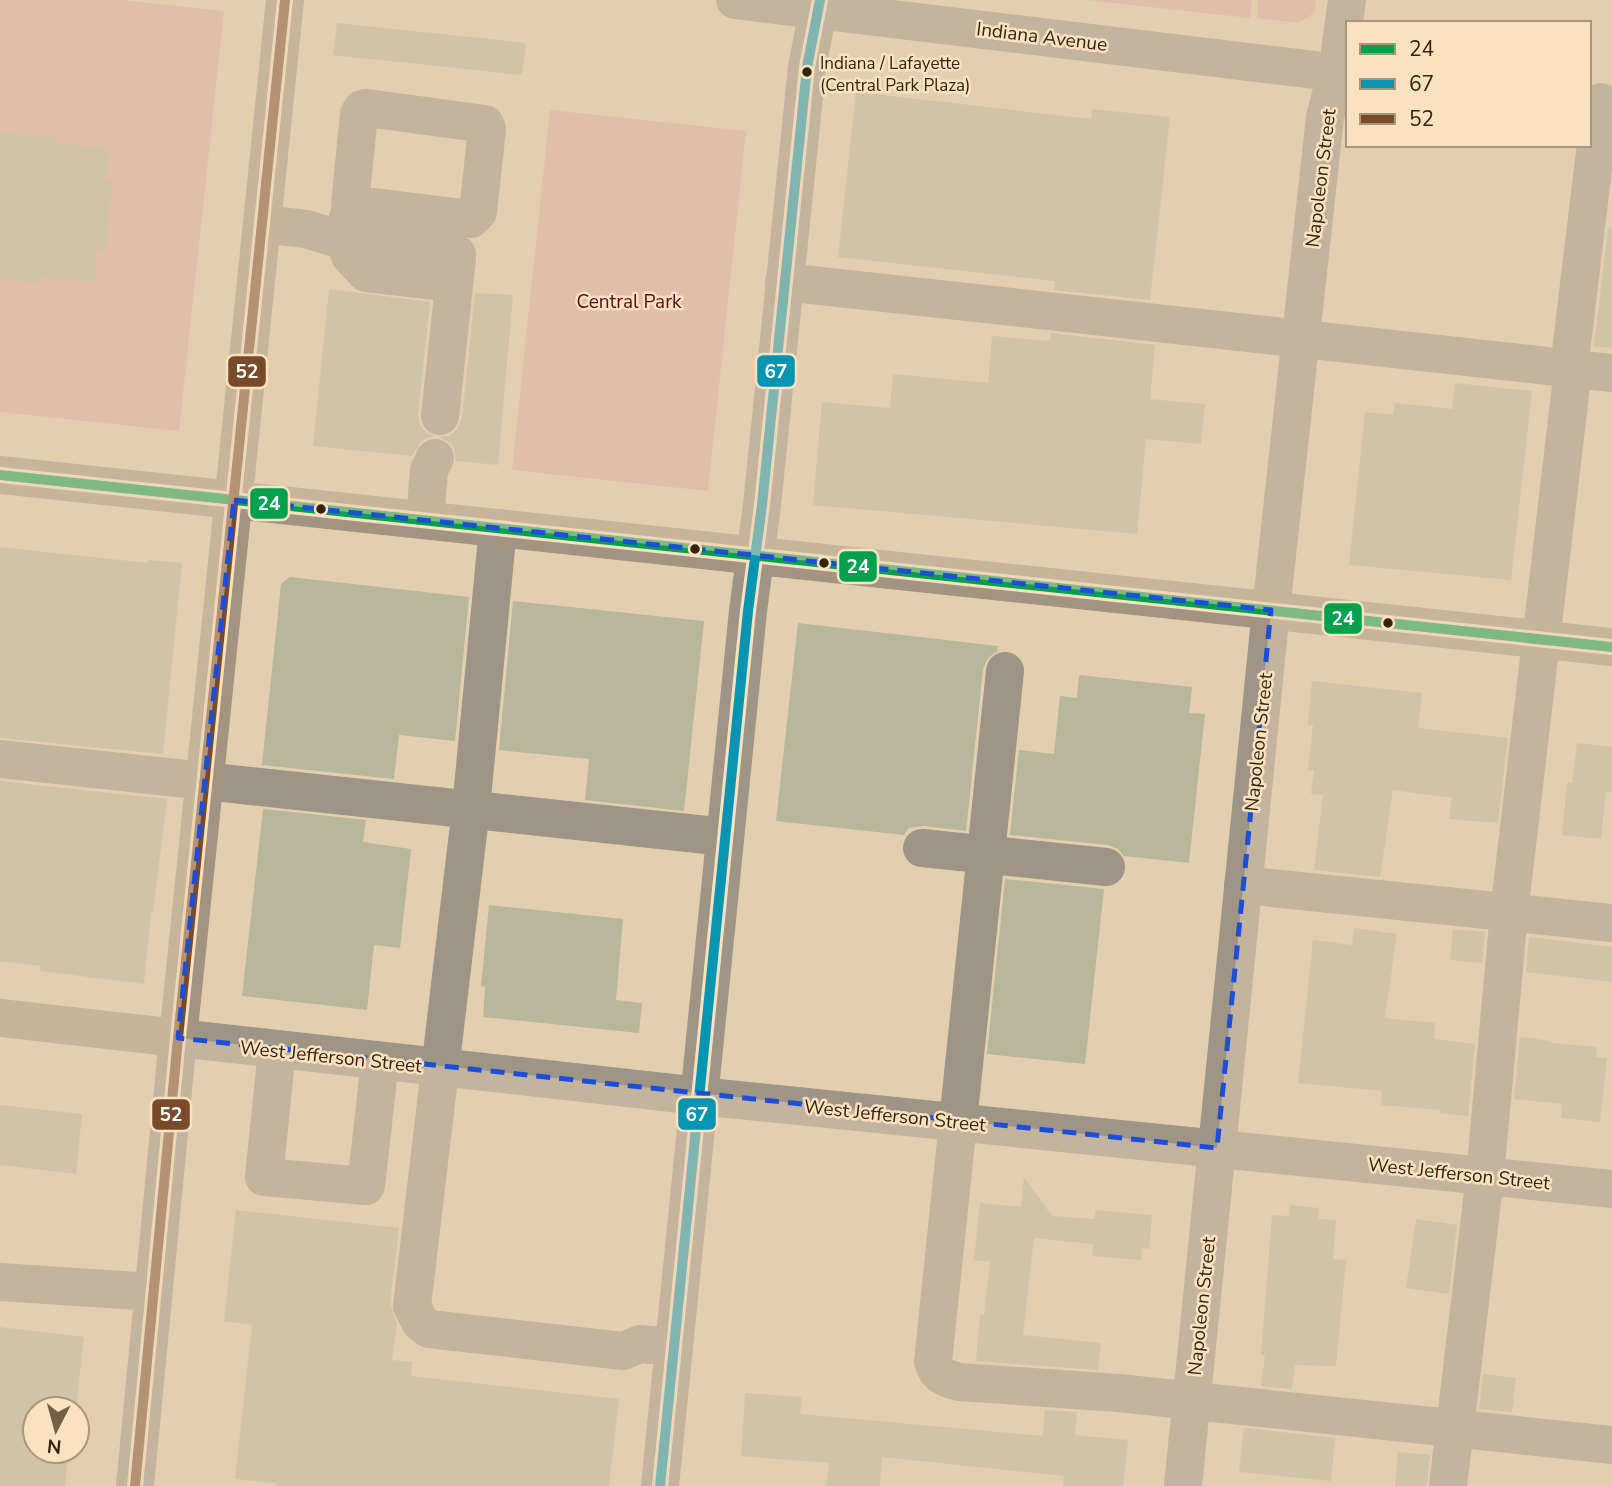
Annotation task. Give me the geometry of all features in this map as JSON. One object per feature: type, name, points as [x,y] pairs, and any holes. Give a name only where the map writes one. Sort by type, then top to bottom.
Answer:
[{"type":"main road","points":[[0,1018],[178,1038],[285,0]]},
{"type":"main road","points":[[0,475],[1612,647]]},
{"type":"street","name":"Indiana Avenue","points":[[735,0],[820,5],[1342,73]]},
{"type":"street","name":"Napoleon Street","points":[[1183,1486],[1271,610],[1325,117],[1342,73],[1347,0]]},
{"type":"street","points":[[660,1486],[748,611],[807,67],[820,5]]},
{"type":"street","points":[[1448,1486],[1485,1176],[1509,912],[1601,102]]},
{"type":"street","points":[[348,232],[359,114],[362,109],[485,124],[487,129],[478,212],[471,219],[458,252],[440,416]]},
{"type":"street","points":[[262,224],[348,232],[458,252]]},
{"type":"street","points":[[348,232],[458,252]]},
{"type":"street","points":[[784,282],[1612,373]]},
{"type":"street","points":[[425,520],[429,470],[435,458]]},
{"type":"street","points":[[498,528],[471,808],[412,1306],[420,1322],[429,1329],[623,1351],[640,1344],[674,1347]]},
{"type":"street","points":[[1005,671],[933,1362],[935,1370],[941,1376],[960,1382],[1118,1393],[1612,1445]]},
{"type":"street","points":[[0,759],[725,837]]},
{"type":"street","points":[[922,848],[1106,867]]},
{"type":"street","points":[[1243,885],[1612,923]]},
{"type":"street","points":[[135,1486],[178,1038]]},
{"type":"street","name":"West Jefferson Street","points":[[178,1038],[699,1096],[1612,1189]]},
{"type":"street","points":[[277,1050],[264,1177],[366,1186],[380,1061]]},
{"type":"street","points":[[0,1282],[153,1292]]},
{"type":"highlighted area","points":[[234,500],[1271,610],[1217,1148],[178,1038]]},
{"type":"green space","points":[[0,0],[122,0],[224,11],[179,431],[0,412]]},
{"type":"green space","points":[[1086,0],[1252,0],[1250,18]]},
{"type":"green space","points":[[1258,0],[1316,0],[1314,13],[1299,23],[1257,18]]},
{"type":"green space","name":"Central Park","points":[[550,110],[746,131],[708,491],[512,470]]},
{"type":"building","points":[[337,23],[526,43],[522,75],[333,55]]},
{"type":"building","points":[[856,92],[1091,119],[1092,109],[1170,117],[1150,300],[1054,290],[1055,281],[838,257]]},
{"type":"building","points":[[0,132],[56,138],[55,143],[109,149],[105,180],[113,180],[105,252],[97,251],[94,283],[40,277],[39,284],[0,279]]},
{"type":"building","points":[[1608,229],[1612,229],[1612,348],[1594,346]]},
{"type":"building","points":[[329,289],[430,302],[418,414],[420,425],[434,436],[422,440],[412,456],[313,446]]},
{"type":"building","points":[[475,293],[513,295],[498,465],[456,461],[453,445],[440,437],[449,436],[457,429],[462,418]]},
{"type":"building","points":[[1051,333],[1155,345],[1150,399],[1205,404],[1201,444],[1146,439],[1137,534],[813,505],[822,402],[890,408],[893,374],[988,383],[992,336],[1050,341]]},
{"type":"building","points":[[1455,383],[1532,391],[1511,580],[1349,565],[1365,412],[1393,415],[1395,403],[1452,409]]},
{"type":"building","points":[[0,547],[148,563],[149,560],[182,563],[163,754],[0,738]]},
{"type":"building","points":[[290,577],[469,597],[455,741],[399,735],[394,779],[262,765],[281,584]]},
{"type":"building","points":[[513,601],[704,621],[684,811],[585,800],[589,759],[499,750]]},
{"type":"building","points":[[798,623],[998,646],[983,669],[966,831],[924,826],[909,828],[904,835],[776,821]]},
{"type":"building","points":[[1079,675],[1192,687],[1189,713],[1205,714],[1189,863],[1124,856],[1118,849],[1108,845],[1010,835],[1019,750],[1054,754],[1060,696],[1077,698]]},
{"type":"building","points":[[1312,681],[1422,693],[1418,728],[1508,738],[1498,823],[1449,819],[1452,798],[1393,790],[1380,877],[1314,870],[1323,795],[1311,794],[1314,770],[1308,770],[1313,725],[1308,725]]},
{"type":"building","points":[[1577,743],[1612,747],[1612,792],[1606,792],[1601,839],[1562,835],[1567,783],[1572,783]]},
{"type":"building","points":[[0,781],[167,799],[144,984],[40,971],[41,966],[0,961]]},
{"type":"building","points":[[263,809],[366,820],[363,842],[411,849],[400,948],[374,945],[367,1010],[242,996]]},
{"type":"building","points":[[1005,879],[1104,889],[1085,1064],[987,1054]]},
{"type":"building","points":[[489,905],[623,919],[616,1000],[642,1003],[639,1033],[483,1017],[485,987],[481,986]]},
{"type":"building","points":[[1354,928],[1397,934],[1385,1018],[1435,1023],[1434,1039],[1475,1044],[1468,1116],[1440,1113],[1440,1110],[1381,1105],[1382,1091],[1298,1083],[1313,940],[1352,945]]},
{"type":"building","points":[[1453,929],[1485,932],[1482,963],[1450,960]]},
{"type":"building","points":[[1529,937],[1612,947],[1612,982],[1526,972]]},
{"type":"building","points":[[1520,1037],[1597,1047],[1596,1057],[1607,1058],[1600,1122],[1561,1118],[1562,1104],[1514,1099]]},
{"type":"building","points":[[0,1105],[82,1114],[76,1174],[0,1165]]},
{"type":"building","points":[[1024,1177],[1052,1216],[1095,1219],[1095,1210],[1152,1215],[1149,1249],[1142,1248],[1141,1260],[1092,1256],[1093,1244],[1034,1238],[1023,1335],[1101,1343],[1098,1370],[976,1361],[980,1315],[984,1315],[990,1262],[974,1260],[980,1203],[1021,1207]]},
{"type":"building","points":[[1290,1205],[1319,1208],[1318,1219],[1336,1220],[1333,1259],[1346,1260],[1336,1366],[1295,1365],[1292,1389],[1261,1386],[1272,1215],[1289,1216]]},
{"type":"building","points":[[236,1210],[399,1228],[390,1303],[397,1324],[392,1360],[412,1362],[411,1376],[619,1399],[609,1486],[275,1486],[275,1483],[235,1479],[252,1325],[224,1321]]},
{"type":"building","points":[[1416,1219],[1457,1225],[1449,1294],[1406,1288]]},
{"type":"building","points":[[0,1327],[84,1337],[77,1395],[21,1395],[21,1465],[67,1465],[65,1486],[0,1486]]},
{"type":"building","points":[[1483,1374],[1516,1378],[1512,1412],[1479,1409]]},
{"type":"building","points":[[745,1393],[802,1397],[800,1414],[1043,1436],[1045,1410],[1077,1412],[1075,1435],[1128,1440],[1123,1486],[1063,1486],[1064,1476],[882,1457],[880,1486],[826,1486],[829,1463],[741,1456]]},
{"type":"building","points":[[1244,1428],[1335,1438],[1331,1481],[1239,1472]]},
{"type":"building","points":[[1398,1452],[1430,1455],[1427,1486],[1395,1486]]},
{"type":"transit line","name":"52","points":[[135,1486],[178,1038],[285,0]]},
{"type":"transit line","name":"67","points":[[660,1486],[748,611],[762,505],[807,67],[820,0]]},
{"type":"transit line","name":"24","points":[[0,475],[1612,647]]},
{"type":"place","name":"Indiana / Lafayette (Central Park Plaza)","points":[[807,72]]}]
